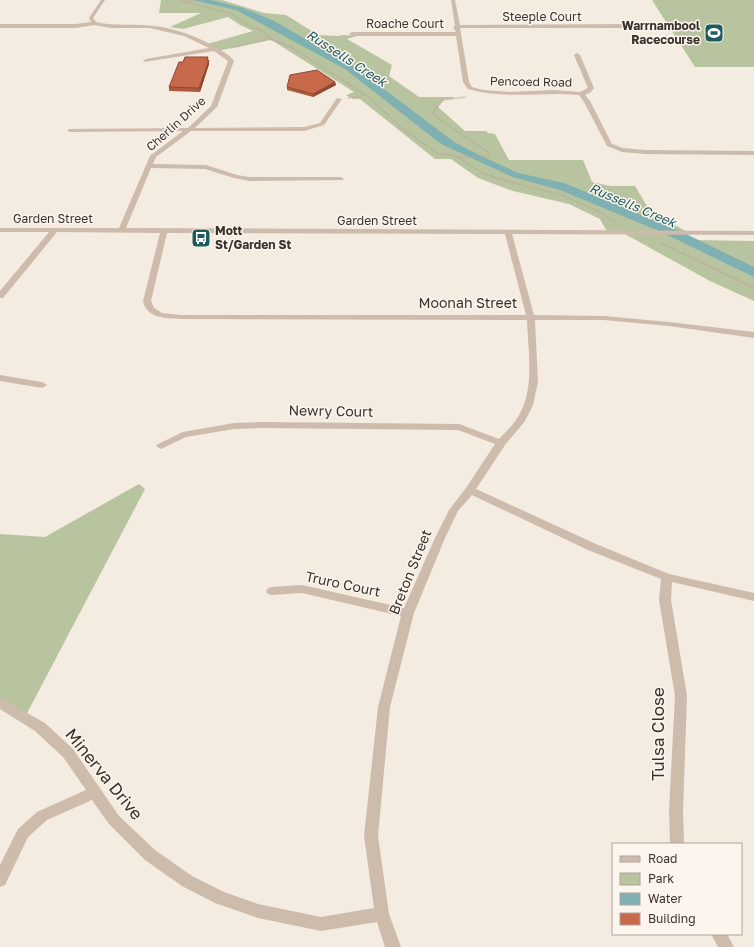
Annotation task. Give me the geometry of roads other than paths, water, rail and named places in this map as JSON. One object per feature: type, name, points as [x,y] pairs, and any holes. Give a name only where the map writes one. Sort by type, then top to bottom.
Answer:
[{"type":"street","points":[[94,23],[92,18],[103,0]]},
{"type":"street","points":[[452,0],[457,34]]},
{"type":"street","name":"Cherlin Drive","points":[[0,26],[76,26],[94,23],[106,26],[152,26],[180,32],[216,50],[228,57],[231,61],[214,107],[190,129],[153,156],[121,231]]},
{"type":"street","name":"Steeple Court","points":[[456,27],[628,26]]},
{"type":"street","name":"Roache Court","points":[[352,34],[457,34]]},
{"type":"street","name":"Pencoed Road","points":[[457,34],[466,82],[470,88],[488,93],[564,92],[581,94],[587,101],[609,145],[622,150],[754,153]]},
{"type":"street","points":[[146,61],[216,50]]},
{"type":"street","points":[[577,55],[591,88],[589,91],[581,94]]},
{"type":"street","points":[[70,130],[298,129],[322,124],[339,99]]},
{"type":"street","points":[[150,166],[206,167],[236,177],[249,179],[341,179]]},
{"type":"street","name":"Garden Street","points":[[0,230],[754,233]]},
{"type":"street","points":[[0,296],[55,230]]},
{"type":"street","name":"Moonah Street","points":[[164,231],[147,301],[147,306],[152,312],[158,314],[181,317],[604,318],[669,324],[754,335]]},
{"type":"street","name":"Breton Street","points":[[393,947],[382,914],[371,836],[384,707],[408,613],[440,538],[454,510],[470,490],[501,443],[520,421],[528,405],[534,382],[531,319],[508,233]]},
{"type":"street","points":[[0,378],[42,385]]},
{"type":"street","name":"Newry Court","points":[[161,446],[183,435],[234,426],[262,424],[460,427],[501,443]]},
{"type":"street","points":[[470,490],[592,547],[667,577],[724,592],[754,597]]},
{"type":"street","name":"Tulsa Close","points":[[667,577],[665,600],[681,696],[676,811],[677,843]]},
{"type":"street","name":"Truro Court","points":[[272,591],[302,589],[408,613]]},
{"type":"street","name":"Minerva Drive","points":[[0,703],[40,727],[68,753],[114,820],[150,855],[188,880],[220,898],[258,911],[321,924],[382,914]]},
{"type":"street","points":[[0,880],[23,833],[42,816],[95,792]]},
{"type":"street","points":[[720,935],[726,947]]},
{"type":"water","points":[[193,0],[211,0],[243,8],[274,21],[355,67],[454,142],[518,173],[564,183],[682,232],[754,267],[754,277],[661,232],[560,190],[513,177],[441,144],[345,69],[236,10]]},
{"type":"place","name":"Warrnambool Racecourse","points":[[714,33]]},
{"type":"place","name":"Mott St/Garden St","points":[[201,238]]},
{"type":"water label","name":"Russells Creek","points":[[347,58]]},
{"type":"water label","name":"Russells Creek","points":[[633,205]]}]
